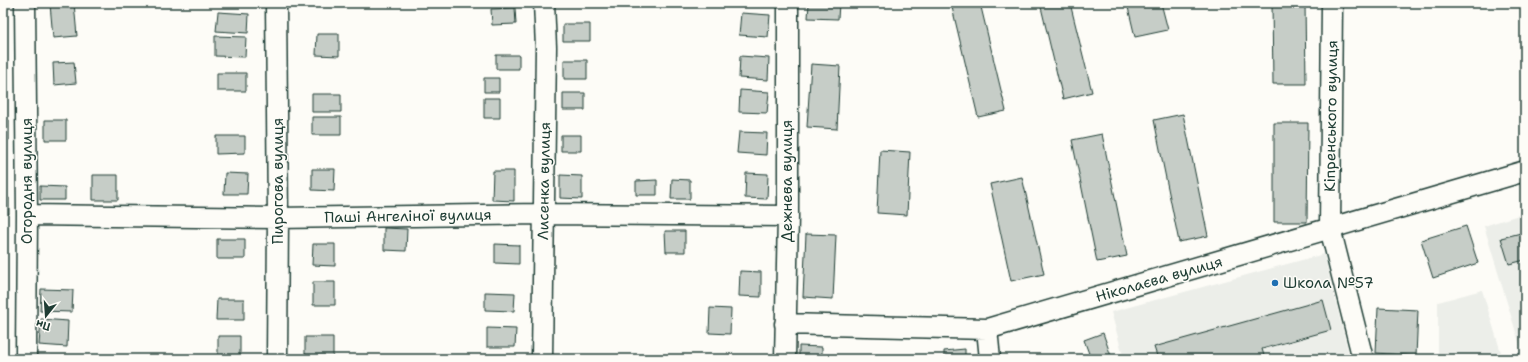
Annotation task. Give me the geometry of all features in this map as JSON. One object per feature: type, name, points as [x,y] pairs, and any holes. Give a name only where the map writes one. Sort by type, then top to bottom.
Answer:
[{"type":"street","name":"Огородня вулиця","points":[[25,3],[27,215],[26,359]]},
{"type":"street","name":"Пирогова вулиця","points":[[276,3],[278,218],[277,359]]},
{"type":"street","name":"Лисенка вулиця","points":[[542,359],[546,47],[544,3]]},
{"type":"street","name":"Дежнева вулиця","points":[[785,359],[788,216],[788,3]]},
{"type":"street","name":"Кіпренського вулиця","points":[[1332,3],[1330,228],[1362,359]]},
{"type":"street","name":"Ніколаєва вулиця","points":[[786,324],[987,329],[1525,171]]},
{"type":"street","name":"Паші Ангеліної вулиця","points":[[27,215],[278,218],[544,214],[788,216]]},
{"type":"street","points":[[987,329],[990,359]]},
{"type":"shaded area","points":[[1525,213],[1525,359],[1524,359],[1484,226]]},
{"type":"shaded area","name":"Школа №57","points":[[1324,254],[1350,359],[1124,359],[1111,312]]},
{"type":"shaded area","points":[[1482,290],[1503,359],[1438,359],[1438,302]]},
{"type":"building","points":[[74,3],[77,36],[53,38],[50,4]]},
{"type":"building","points":[[311,3],[334,3],[334,7],[311,6]]},
{"type":"building","points":[[809,3],[839,3],[838,19],[808,18]]},
{"type":"building","points":[[951,3],[980,3],[1006,111],[978,117]]},
{"type":"building","points":[[1040,3],[1070,3],[1092,92],[1063,99]]},
{"type":"building","points":[[1127,3],[1161,3],[1168,30],[1135,37]]},
{"type":"building","points":[[1272,3],[1305,3],[1306,84],[1273,84]]},
{"type":"building","points":[[515,8],[516,24],[492,25],[491,9]]},
{"type":"building","points":[[218,12],[249,14],[248,33],[216,31]]},
{"type":"building","points":[[741,13],[770,15],[768,37],[739,35]]},
{"type":"building","points":[[3,14],[6,14],[6,34],[3,34]]},
{"type":"building","points":[[563,24],[590,24],[590,41],[563,41]]},
{"type":"building","points":[[317,34],[339,34],[339,56],[316,55]]},
{"type":"building","points":[[215,36],[246,37],[245,57],[215,56]]},
{"type":"building","points":[[3,43],[6,43],[6,62],[3,62]]},
{"type":"building","points":[[496,55],[519,55],[519,69],[496,69]]},
{"type":"building","points":[[740,56],[769,58],[768,80],[739,78]]},
{"type":"building","points":[[564,60],[587,60],[587,79],[564,79]]},
{"type":"building","points":[[74,62],[76,83],[54,85],[53,63]]},
{"type":"building","points":[[811,64],[840,66],[837,129],[807,127]]},
{"type":"building","points":[[217,73],[246,73],[246,91],[217,91]]},
{"type":"building","points":[[484,78],[499,78],[499,92],[484,92]]},
{"type":"building","points":[[3,80],[6,80],[6,99],[3,99]]},
{"type":"building","points":[[740,90],[769,92],[767,113],[739,112]]},
{"type":"building","points":[[563,93],[585,93],[585,110],[563,110]]},
{"type":"building","points":[[312,94],[341,94],[341,112],[312,112]]},
{"type":"building","points":[[484,98],[500,98],[500,118],[484,118]]},
{"type":"building","points":[[1183,114],[1208,236],[1179,242],[1154,120]]},
{"type":"building","points":[[312,117],[341,117],[341,135],[312,135]]},
{"type":"building","points":[[3,120],[9,120],[9,140],[3,140]]},
{"type":"building","points":[[45,120],[66,120],[66,140],[45,140]]},
{"type":"building","points":[[1274,123],[1308,123],[1307,222],[1274,222]]},
{"type":"building","points":[[739,132],[767,133],[766,155],[737,153]]},
{"type":"building","points":[[1102,134],[1127,256],[1097,262],[1072,140]]},
{"type":"building","points":[[561,135],[581,135],[581,151],[561,151]]},
{"type":"building","points":[[216,136],[245,136],[245,153],[216,154]]},
{"type":"building","points":[[880,150],[910,152],[907,215],[877,213]]},
{"type":"building","points":[[312,169],[335,169],[334,191],[312,190]]},
{"type":"building","points":[[493,171],[514,171],[514,201],[492,200]]},
{"type":"building","points":[[225,173],[248,174],[247,194],[224,194]]},
{"type":"building","points":[[746,173],[768,174],[767,199],[745,198]]},
{"type":"building","points":[[93,175],[118,175],[118,200],[93,200]]},
{"type":"building","points":[[560,175],[582,176],[582,199],[560,198]]},
{"type":"building","points":[[1022,177],[1044,274],[1011,281],[990,184]]},
{"type":"building","points":[[672,179],[690,180],[690,199],[671,199]]},
{"type":"building","points":[[657,180],[657,195],[636,195],[636,181]]},
{"type":"building","points":[[40,186],[65,187],[65,200],[40,200]]},
{"type":"building","points":[[3,198],[9,198],[9,214],[3,214]]},
{"type":"building","points":[[1466,226],[1478,263],[1433,278],[1421,240]]},
{"type":"building","points":[[384,228],[407,229],[406,251],[384,250]]},
{"type":"building","points":[[665,231],[685,231],[685,252],[666,252]]},
{"type":"building","points":[[1525,232],[1525,260],[1509,264],[1501,238]]},
{"type":"building","points":[[806,234],[836,235],[833,299],[803,297]]},
{"type":"building","points":[[217,239],[245,239],[245,259],[217,259]]},
{"type":"building","points":[[313,244],[335,244],[335,266],[312,265]]},
{"type":"building","points":[[495,244],[519,245],[519,264],[495,263]]},
{"type":"building","points":[[740,271],[761,272],[761,297],[739,296]]},
{"type":"building","points":[[313,282],[335,282],[335,305],[313,305]]},
{"type":"building","points":[[41,289],[73,290],[72,312],[40,311]]},
{"type":"building","points":[[485,292],[515,293],[514,311],[485,310]]},
{"type":"building","points":[[217,299],[244,299],[244,320],[216,320]]},
{"type":"building","points":[[1323,300],[1331,330],[1262,349],[1265,359],[1158,359],[1154,347]]},
{"type":"building","points":[[710,308],[731,309],[730,334],[709,333]]},
{"type":"building","points":[[1378,308],[1418,310],[1416,356],[1376,353]]},
{"type":"building","points":[[41,319],[68,321],[67,347],[39,345]]},
{"type":"building","points":[[487,328],[516,329],[515,347],[487,347]]},
{"type":"building","points":[[1103,333],[1112,359],[1091,359],[1084,340]]},
{"type":"building","points":[[218,336],[240,336],[240,359],[218,359]]},
{"type":"building","points":[[305,337],[333,337],[333,358],[305,357]]},
{"type":"building","points":[[799,346],[822,347],[822,359],[799,359]]},
{"type":"building","points":[[965,349],[965,359],[944,359],[944,351]]},
{"type":"building","points":[[51,356],[67,356],[67,359],[51,359]]},
{"type":"place","name":"Школа №57","points":[[1275,283]]}]
